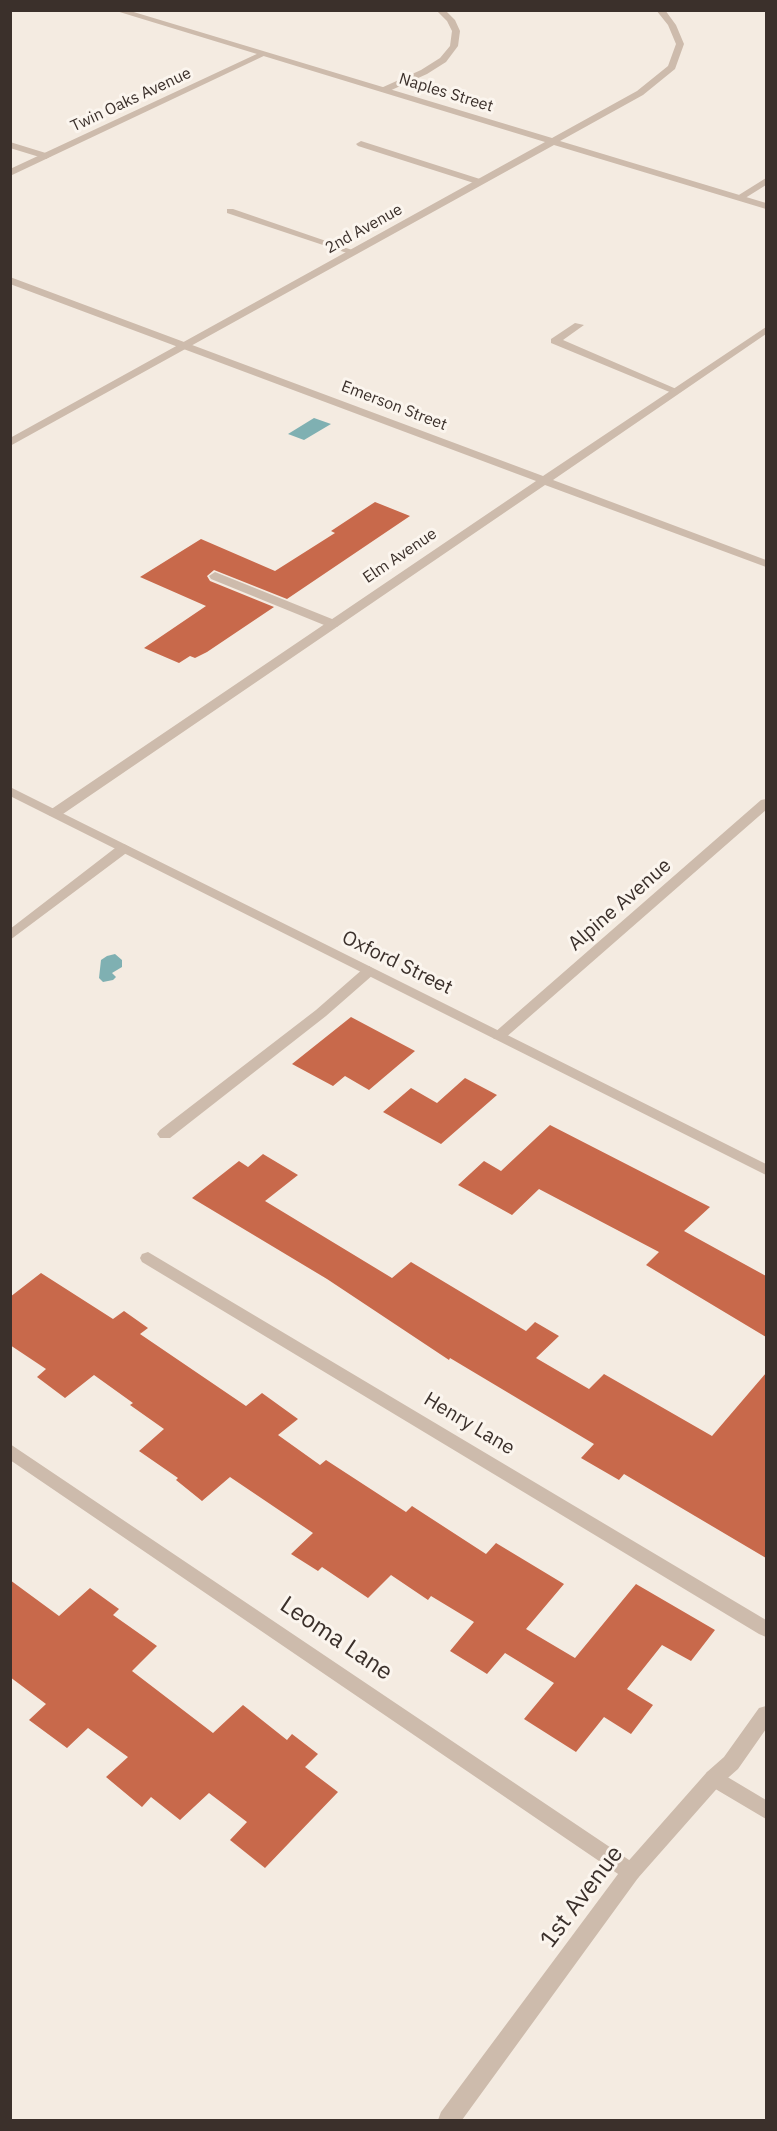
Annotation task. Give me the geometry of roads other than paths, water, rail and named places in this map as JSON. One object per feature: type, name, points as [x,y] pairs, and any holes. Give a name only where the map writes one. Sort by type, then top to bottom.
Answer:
[{"type":"street","name":"Naples Street","points":[[117,10],[766,206]]},
{"type":"street","points":[[384,90],[424,72],[443,60],[454,46],[456,31],[451,20],[440,10]]},
{"type":"street","name":"2nd Avenue","points":[[10,443],[640,93],[672,67],[680,44],[672,25],[660,10]]},
{"type":"street","name":"Twin Oaks Avenue","points":[[10,173],[264,54]]},
{"type":"street","points":[[361,144],[480,182]]},
{"type":"street","points":[[10,146],[46,156]]},
{"type":"street","points":[[739,198],[766,181]]},
{"type":"street","points":[[230,211],[353,252]]},
{"type":"street","name":"Emerson Street","points":[[10,280],[766,564]]},
{"type":"street","points":[[579,325],[555,341],[676,391]]},
{"type":"street","name":"Elm Avenue","points":[[55,813],[543,479],[766,330]]},
{"type":"street","points":[[215,576],[333,624]]},
{"type":"street","name":"Oxford Street","points":[[10,791],[766,1170]]},
{"type":"street","name":"Alpine Avenue","points":[[499,1036],[766,803]]},
{"type":"street","points":[[10,936],[124,848]]},
{"type":"street","points":[[165,1134],[321,1013],[369,971]]},
{"type":"street","name":"Henry Lane","points":[[148,1258],[766,1629]]},
{"type":"street","name":"Leoma Lane","points":[[10,1450],[631,1872]]},
{"type":"street","name":"1st Avenue","points":[[449,2121],[631,1872],[714,1778],[731,1763],[766,1714]]},
{"type":"street","points":[[714,1778],[766,1810]]},
{"type":"water","points":[[314,418],[331,424],[304,440],[288,434]]},
{"type":"water","points":[[115,954],[122,960],[122,967],[112,973],[116,977],[113,980],[103,982],[99,978],[101,960]]}]
